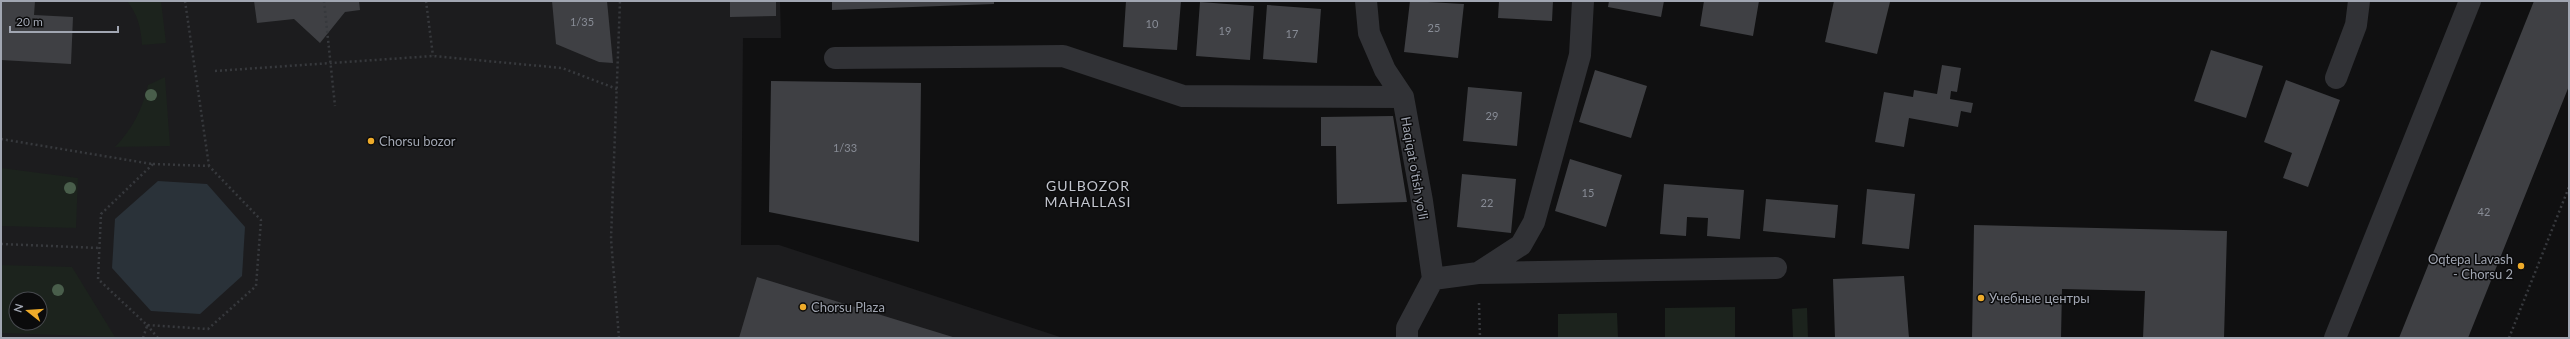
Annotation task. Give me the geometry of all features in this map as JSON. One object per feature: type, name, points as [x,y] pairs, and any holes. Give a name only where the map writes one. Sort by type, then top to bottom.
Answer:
[{"type":"street","name":"Haqiqat o'tish yo'li","points":[[1366,1],[1369,33],[1385,70],[1403,97],[1422,201],[1432,279]]},
{"type":"street","points":[[1478,273],[1521,245],[1534,222],[1580,55],[1583,1]]},
{"type":"street","points":[[2336,78],[2356,25],[2359,1]]},
{"type":"street","points":[[2335,338],[2470,1]]},
{"type":"street","points":[[835,58],[1063,56],[1183,96],[1403,97]]},
{"type":"street","points":[[1407,338],[1407,328],[1432,279],[1478,273],[1776,268]]},
{"type":"path","points":[[147,325],[208,329],[256,286],[261,220],[209,166],[185,1]]},
{"type":"path","points":[[324,1],[335,106]]},
{"type":"path","points":[[426,1],[433,56]]},
{"type":"path","points":[[619,338],[611,239],[620,1]]},
{"type":"path","points":[[215,71],[433,56],[562,68],[617,88]]},
{"type":"path","points":[[1,139],[153,164],[209,166]]},
{"type":"path","points":[[153,164],[101,214],[98,278],[147,325],[158,338]]},
{"type":"path","points":[[2509,338],[2569,186]]},
{"type":"path","points":[[1,244],[100,248]]},
{"type":"path","points":[[143,338],[147,325]]},
{"type":"shaded area","name":"Chorsu bozor","points":[[1,1],[780,1],[781,38],[743,38],[741,245],[779,245],[1063,338],[1,338]]},
{"type":"shaded area","points":[[127,1],[161,1],[166,43],[142,45],[138,22],[134,11]]},
{"type":"shaded area","points":[[165,77],[170,146],[115,147],[132,126],[140,111],[148,85]]},
{"type":"shaded area","points":[[1,168],[78,178],[76,228],[1,226]]},
{"type":"shaded area","points":[[158,181],[207,184],[245,227],[242,276],[200,314],[151,311],[112,268],[115,219]]},
{"type":"shaded area","points":[[1,265],[72,267],[115,337],[1,333]]},
{"type":"shaded area","points":[[1735,307],[1735,338],[1665,338],[1665,308]]},
{"type":"shaded area","points":[[1807,308],[1808,338],[1793,338],[1792,309]]},
{"type":"shaded area","points":[[1617,313],[1618,338],[1558,338],[1558,314]]},
{"type":"building","points":[[1,1],[35,1],[34,15],[73,17],[71,64],[1,60]]},
{"type":"building","points":[[254,1],[359,1],[360,10],[345,12],[320,43],[294,19],[257,23]]},
{"type":"building","points":[[552,1],[607,1],[613,63],[599,62],[556,44]]},
{"type":"building","points":[[730,1],[776,1],[776,16],[730,17]]},
{"type":"building","points":[[832,1],[994,1],[994,4],[832,10]]},
{"type":"building","points":[[1126,1],[1181,1],[1177,50],[1123,47]]},
{"type":"building","points":[[1410,1],[1464,4],[1458,58],[1404,52]]},
{"type":"building","points":[[1499,1],[1553,1],[1552,21],[1498,18]]},
{"type":"building","points":[[1609,1],[1664,1],[1661,17],[1608,7]]},
{"type":"building","points":[[1704,1],[1759,1],[1753,36],[1700,26]]},
{"type":"building","points":[[1834,1],[1890,2],[1877,54],[1825,42]]},
{"type":"building","points":[[2534,1],[2569,1],[2569,86],[2468,338],[2399,338]]},
{"type":"building","points":[[1200,2],[1254,6],[1250,60],[1196,56]]},
{"type":"building","points":[[1267,5],[1321,9],[1317,63],[1263,59]]},
{"type":"building","points":[[2211,50],[2263,66],[2246,118],[2194,101]]},
{"type":"building","points":[[1942,65],[1961,68],[1957,92],[1951,91],[1950,99],[1973,103],[1971,113],[1961,111],[1958,127],[1909,118],[1904,147],[1875,142],[1884,92],[1913,97],[1914,90],[1937,94]]},
{"type":"building","points":[[1595,70],[1647,86],[1631,138],[1579,122]]},
{"type":"building","points":[[2286,80],[2340,100],[2308,187],[2283,178],[2292,153],[2264,142]]},
{"type":"building","points":[[771,81],[921,83],[919,242],[769,212]]},
{"type":"building","points":[[1468,87],[1522,92],[1517,146],[1463,141]]},
{"type":"building","points":[[1393,116],[1407,202],[1337,204],[1336,146],[1321,146],[1321,117]]},
{"type":"building","points":[[1570,159],[1622,175],[1606,227],[1555,211]]},
{"type":"building","points":[[1462,174],[1516,179],[1511,233],[1457,227]]},
{"type":"building","points":[[1664,184],[1744,190],[1740,239],[1707,236],[1708,218],[1687,217],[1686,236],[1660,234]]},
{"type":"building","points":[[1867,189],[1915,194],[1909,249],[1862,244]]},
{"type":"building","points":[[1766,199],[1838,205],[1835,238],[1763,231]]},
{"type":"building","points":[[1974,225],[2227,231],[2224,338],[2143,338],[2145,291],[2062,289],[2061,338],[1972,338]]},
{"type":"building","points":[[1904,276],[1909,338],[1835,338],[1833,279]]},
{"type":"building","name":"Chorsu Plaza","points":[[757,277],[956,338],[739,338]]},
{"type":"place","name":"Chorsu bozor","points":[[371,141]]},
{"type":"place","name":"Oqtepa Lavash - Chorsu 2","points":[[2521,266]]},
{"type":"place","name":"Учебные центры","points":[[1981,298]]},
{"type":"place","name":"Chorsu Plaza","points":[[803,307]]},
{"type":"district","name":"GULBOZOR MAHALLASI","points":[[1088,194]]}]
